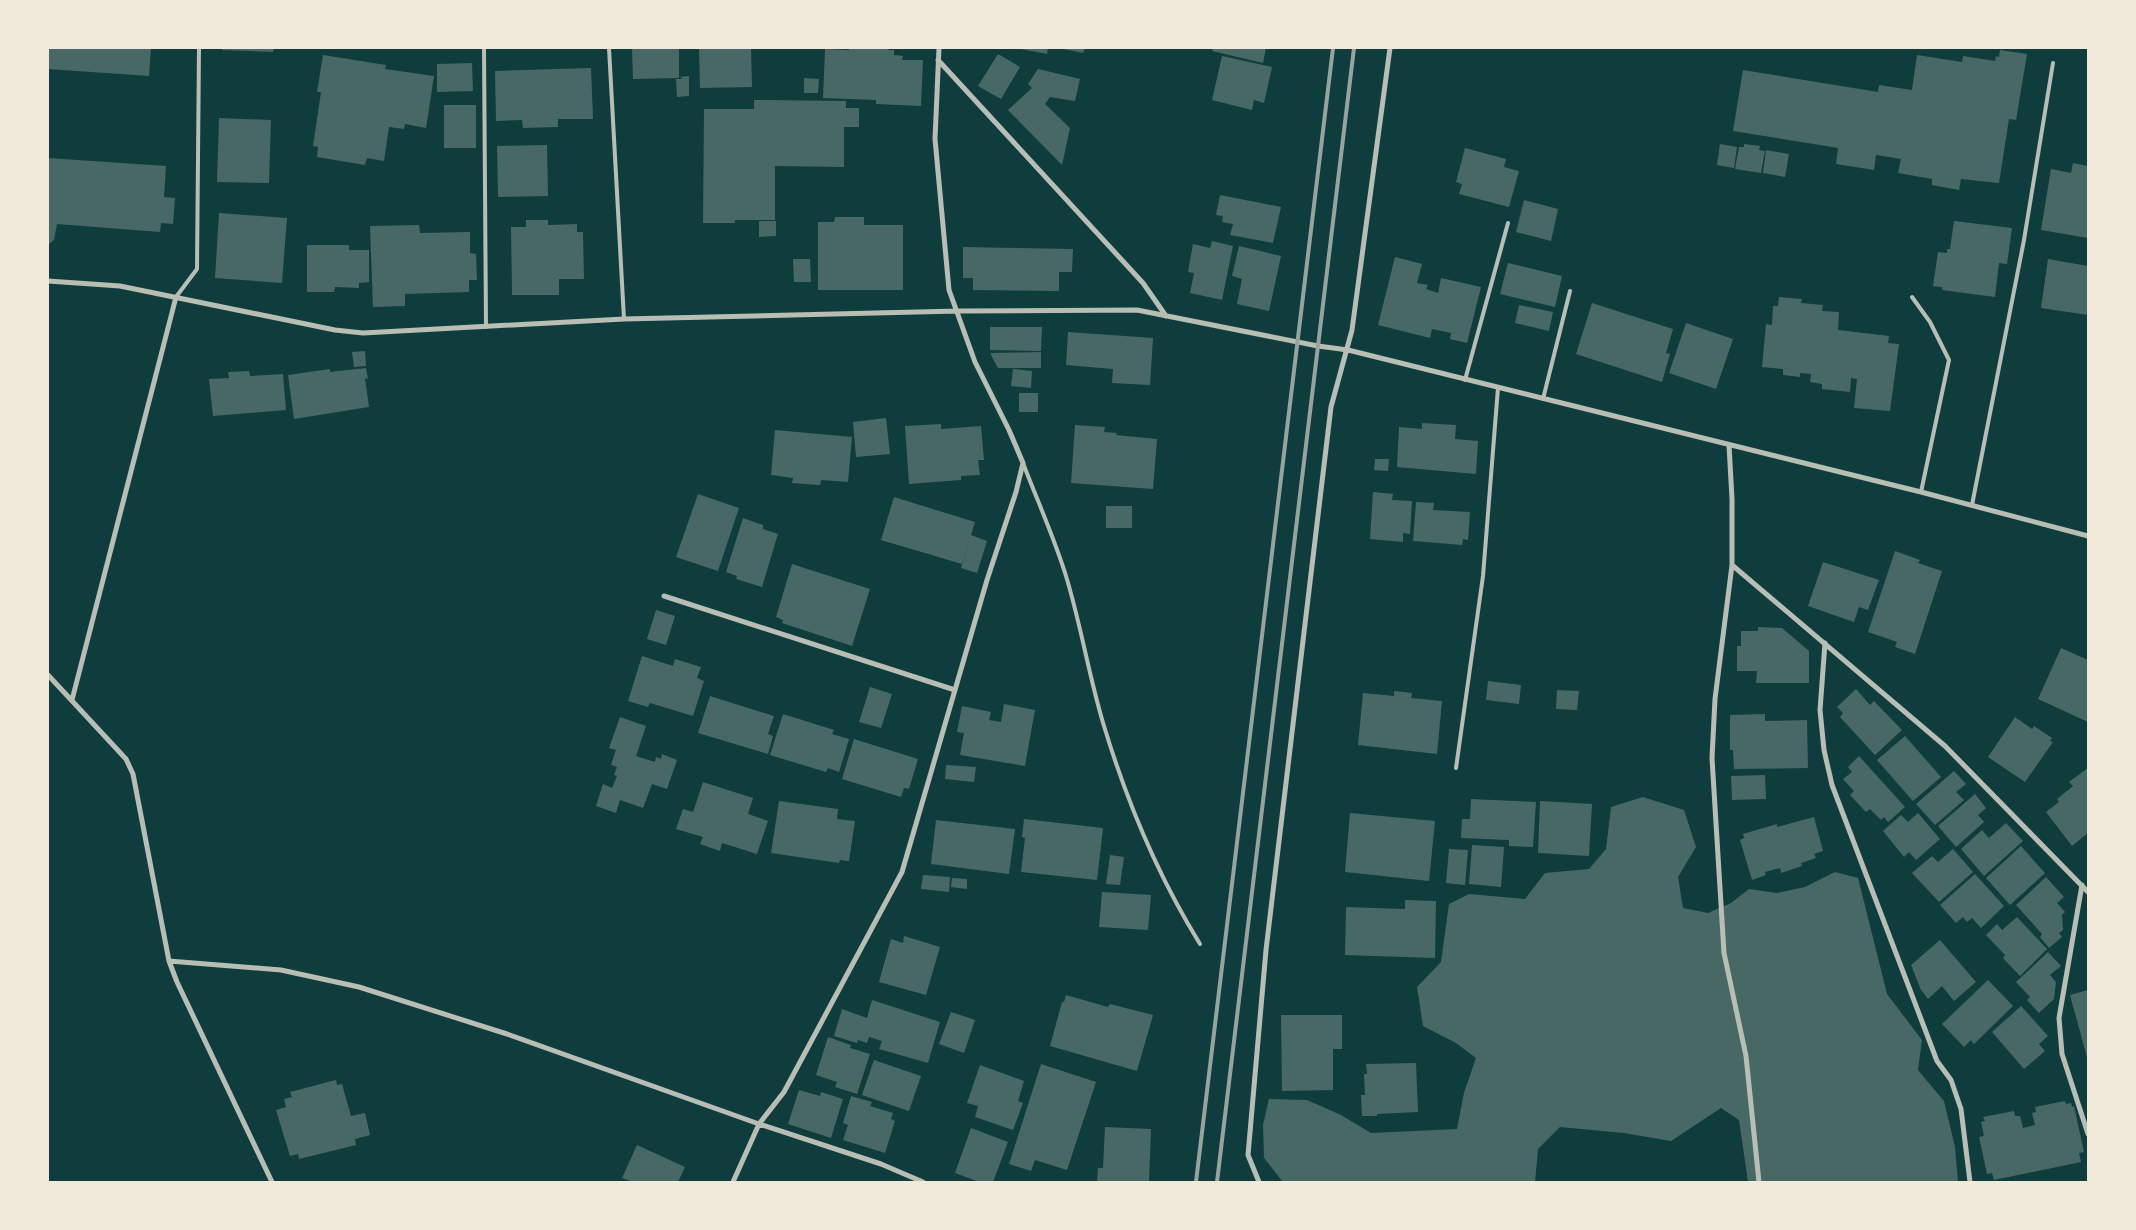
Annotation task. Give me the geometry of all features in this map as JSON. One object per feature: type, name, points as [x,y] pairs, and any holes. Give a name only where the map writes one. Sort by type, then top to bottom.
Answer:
[{"type":"street","points":[[732,1182],[759,1124],[784,1092],[902,872],[987,580],[1016,492],[1023,462],[975,362],[949,290],[935,140],[938,48]]},
{"type":"street","points":[[1259,1182],[1248,1155],[1266,950],[1331,407],[1348,350],[1390,48]]},
{"type":"street","points":[[938,60],[1143,283],[1166,316]]},
{"type":"street","points":[[48,281],[120,286],[335,330],[363,333],[624,319],[958,311],[1137,310],[1318,346],[1348,350],[1921,492],[2088,536]]},
{"type":"street","points":[[72,700],[176,297]]},
{"type":"street","points":[[1729,445],[1732,500],[1732,565],[1715,699],[1713,767],[1724,953],[1746,1056],[1759,1182]]},
{"type":"street","points":[[1732,565],[1825,642],[1945,746],[2088,892]]},
{"type":"street","points":[[664,596],[955,690]]},
{"type":"street","points":[[1825,642],[1820,710],[1824,750],[1832,785],[1936,1061],[1951,1080],[1961,1109],[1970,1182]]},
{"type":"street","points":[[48,675],[126,759],[134,774],[169,961],[177,982],[272,1182]]},
{"type":"street","points":[[2082,885],[2058,1018],[2062,1054],[2088,1134]]},
{"type":"street","points":[[169,961],[281,970],[359,988],[507,1034],[759,1124],[881,1164],[923,1182]]},
{"type":"lane","points":[[176,297],[197,269],[199,48]]},
{"type":"lane","points":[[484,48],[486,327]]},
{"type":"lane","points":[[609,48],[624,319]]},
{"type":"lane","points":[[1972,505],[2024,240],[2053,63]]},
{"type":"lane","points":[[1465,380],[1508,223]]},
{"type":"lane","points":[[1543,399],[1570,291]]},
{"type":"lane","points":[[1912,297],[1930,322],[1949,360],[1921,492]]},
{"type":"lane","points":[[1456,768],[1483,576],[1498,388]]},
{"type":"lane","points":[[1023,462],[1066,575],[1104,726],[1128,795],[1158,870],[1179,911],[1200,944]]},
{"type":"building","points":[[48,48],[151,48],[149,76],[48,69]]},
{"type":"building","points":[[223,48],[274,48],[273,52],[222,50]]},
{"type":"building","points":[[632,48],[679,48],[679,78],[633,79]]},
{"type":"building","points":[[699,48],[751,48],[752,87],[700,88]]},
{"type":"building","points":[[849,48],[889,48],[888,50],[894,50],[894,55],[903,56],[902,60],[923,60],[921,106],[876,104],[876,100],[823,98],[825,49],[849,50]]},
{"type":"building","points":[[1016,48],[1048,48],[1047,54]]},
{"type":"building","points":[[1059,48],[1085,48],[1083,53]]},
{"type":"building","points":[[1213,48],[1266,48],[1263,63],[1212,51]]},
{"type":"building","points":[[2000,50],[2027,54],[2016,120],[2009,119],[1999,183],[1961,179],[1959,190],[1932,185],[1932,179],[1898,173],[1901,159],[1876,155],[1874,170],[1836,164],[1838,148],[1733,131],[1743,70],[1878,92],[1879,85],[1912,90],[1917,55],[1962,62],[1963,56],[1995,61],[1996,56],[1999,57]]},
{"type":"building","points":[[998,54],[1020,67],[1001,99],[978,86]]},
{"type":"building","points":[[323,55],[386,65],[385,69],[434,76],[426,128],[405,124],[404,129],[389,127],[384,161],[367,158],[365,165],[317,157],[318,147],[313,146],[321,92],[317,92]]},
{"type":"building","points":[[1222,56],[1272,67],[1264,103],[1254,100],[1252,110],[1212,100]]},
{"type":"building","points":[[472,63],[473,91],[437,92],[437,64]]},
{"type":"building","points":[[591,68],[593,119],[558,119],[558,127],[523,128],[522,120],[496,121],[495,71]]},
{"type":"building","points":[[1038,69],[1080,79],[1075,101],[1050,97],[1045,104],[1070,128],[1062,165],[1008,110],[1032,88],[1028,84]]},
{"type":"building","points":[[689,76],[689,96],[677,97],[676,79],[683,79],[680,77]]},
{"type":"building","points":[[804,78],[819,79],[818,93],[804,93]]},
{"type":"building","points":[[754,100],[846,101],[846,108],[859,108],[859,127],[844,127],[844,167],[775,166],[775,220],[735,220],[735,223],[703,223],[704,109],[754,109]]},
{"type":"building","points":[[444,105],[476,105],[476,148],[444,148]]},
{"type":"building","points":[[219,118],[271,120],[269,183],[217,182]]},
{"type":"building","points":[[1720,144],[1737,147],[1734,168],[1717,165]]},
{"type":"building","points":[[1744,144],[1760,146],[1759,150],[1765,151],[1761,173],[1735,169],[1739,147],[1744,147]]},
{"type":"building","points":[[547,145],[548,196],[498,197],[497,146]]},
{"type":"building","points":[[1465,148],[1506,159],[1504,167],[1519,171],[1509,207],[1459,194],[1462,184],[1456,182]]},
{"type":"building","points":[[1766,150],[1789,154],[1785,177],[1763,173]]},
{"type":"building","points":[[48,158],[166,166],[164,197],[175,198],[173,224],[161,223],[160,232],[57,224],[54,240],[48,245]]},
{"type":"building","points":[[2073,163],[2088,166],[2088,238],[2041,230],[2051,169],[2071,173]]},
{"type":"building","points":[[1220,195],[1281,207],[1273,243],[1230,235],[1233,224],[1222,222],[1223,216],[1216,215]]},
{"type":"building","points":[[1524,200],[1558,209],[1551,241],[1516,232]]},
{"type":"building","points":[[219,213],[287,218],[282,283],[215,278]]},
{"type":"building","points":[[835,217],[864,217],[864,225],[903,225],[903,290],[818,290],[818,222],[834,222]]},
{"type":"building","points":[[526,220],[548,220],[548,225],[577,224],[577,232],[583,232],[584,279],[559,279],[559,295],[512,295],[511,227],[526,227]]},
{"type":"building","points":[[759,221],[776,221],[776,236],[759,237]]},
{"type":"building","points":[[1954,221],[2012,228],[2007,264],[1999,263],[1995,297],[1942,290],[1942,287],[1933,286],[1938,252],[1947,253],[1947,249],[1950,249]]},
{"type":"building","points":[[419,225],[420,233],[470,232],[470,253],[476,254],[477,280],[469,280],[469,292],[405,294],[405,306],[373,307],[370,226]]},
{"type":"building","points":[[1212,241],[1233,246],[1222,300],[1190,293],[1194,273],[1188,272],[1193,244],[1210,248]]},
{"type":"building","points":[[307,245],[349,245],[349,250],[369,250],[369,282],[359,283],[359,288],[335,287],[334,292],[307,292]]},
{"type":"building","points":[[1239,246],[1281,256],[1269,311],[1237,304],[1242,279],[1232,276]]},
{"type":"building","points":[[963,247],[1073,249],[1072,272],[1059,272],[1059,291],[973,290],[973,278],[963,278]]},
{"type":"building","points":[[1395,257],[1422,264],[1417,283],[1428,285],[1426,289],[1438,293],[1441,278],[1481,287],[1467,343],[1450,339],[1451,333],[1432,329],[1430,338],[1378,325]]},
{"type":"building","points":[[793,259],[810,259],[811,282],[794,282]]},
{"type":"building","points":[[2048,259],[2088,266],[2088,315],[2041,308]]},
{"type":"building","points":[[1508,263],[1562,276],[1555,307],[1500,294]]},
{"type":"building","points":[[1779,297],[1802,299],[1801,303],[1823,305],[1822,311],[1839,312],[1838,330],[1889,336],[1888,343],[1899,344],[1890,411],[1854,408],[1857,379],[1851,378],[1850,392],[1822,389],[1822,384],[1810,382],[1811,374],[1800,373],[1800,377],[1783,375],[1783,369],[1762,367],[1766,324],[1772,325],[1773,306],[1778,306]]},
{"type":"building","points":[[1592,303],[1673,329],[1666,353],[1670,354],[1662,382],[1576,354]]},
{"type":"building","points":[[1519,305],[1553,312],[1549,331],[1515,323]]},
{"type":"building","points":[[1686,323],[1733,339],[1716,389],[1669,373]]},
{"type":"building","points":[[990,327],[1042,327],[1041,351],[990,350]]},
{"type":"building","points":[[1068,332],[1153,338],[1150,385],[1112,383],[1113,369],[1066,365]]},
{"type":"building","points":[[365,351],[366,366],[354,367],[352,352]]},
{"type":"building","points":[[1041,352],[1041,368],[998,368],[991,355],[991,353]]},
{"type":"building","points":[[366,368],[368,379],[365,378],[369,407],[294,419],[288,375],[330,369],[330,372]]},
{"type":"building","points":[[1013,369],[1032,371],[1031,388],[1011,386]]},
{"type":"building","points":[[249,371],[250,376],[283,374],[286,410],[213,416],[209,379],[229,378],[228,372]]},
{"type":"building","points":[[1019,393],[1038,393],[1038,412],[1019,412]]},
{"type":"building","points":[[886,418],[890,454],[856,457],[853,422]]},
{"type":"building","points":[[1422,423],[1456,425],[1455,439],[1478,441],[1476,474],[1397,467],[1399,427],[1422,429]]},
{"type":"building","points":[[941,424],[941,429],[981,426],[984,460],[978,460],[980,475],[961,476],[961,480],[909,484],[905,426]]},
{"type":"building","points":[[1075,425],[1105,427],[1104,432],[1117,433],[1116,435],[1157,439],[1153,489],[1071,483]]},
{"type":"building","points":[[775,430],[852,437],[848,482],[821,480],[820,485],[792,483],[793,478],[771,475]]},
{"type":"building","points":[[1375,459],[1389,459],[1388,471],[1374,470]]},
{"type":"building","points":[[1373,492],[1393,494],[1392,500],[1412,501],[1410,534],[1403,533],[1403,542],[1370,539]]},
{"type":"building","points":[[698,494],[739,508],[718,571],[676,557]]},
{"type":"building","points":[[894,497],[975,522],[971,535],[987,541],[977,573],[961,568],[970,540],[962,564],[881,540]]},
{"type":"building","points":[[1416,502],[1434,503],[1433,510],[1470,512],[1468,540],[1463,539],[1462,545],[1413,541]]},
{"type":"building","points":[[1106,506],[1132,506],[1132,528],[1106,528]]},
{"type":"building","points":[[743,518],[763,525],[763,529],[778,534],[762,587],[736,579],[737,576],[726,572]]},
{"type":"building","points":[[1895,551],[1920,560],[1918,563],[1942,571],[1915,654],[1895,647],[1897,642],[1868,632]]},
{"type":"building","points":[[1823,562],[1879,580],[1868,610],[1859,607],[1854,622],[1808,606]]},
{"type":"building","points":[[792,564],[870,589],[852,646],[782,623],[783,620],[776,617]]},
{"type":"building","points":[[656,610],[675,616],[666,645],[647,639]]},
{"type":"building","points":[[1758,627],[1782,628],[1809,651],[1809,683],[1756,683],[1757,671],[1737,671],[1737,646],[1741,646],[1741,631],[1758,631]]},
{"type":"building","points":[[2061,648],[2088,660],[2088,722],[2038,699]]},
{"type":"building","points":[[642,656],[673,666],[675,659],[701,667],[697,678],[704,681],[693,716],[650,703],[648,707],[628,701]]},
{"type":"building","points":[[1488,681],[1521,685],[1519,704],[1486,700]]},
{"type":"building","points":[[870,687],[892,694],[881,728],[859,722]]},
{"type":"building","points":[[1856,689],[1870,705],[1874,701],[1902,730],[1875,755],[1840,717],[1843,713],[1837,707]]},
{"type":"building","points":[[1557,690],[1579,691],[1577,710],[1556,709]]},
{"type":"building","points":[[1394,691],[1412,693],[1411,698],[1442,701],[1437,754],[1358,745],[1363,693],[1394,696]]},
{"type":"building","points":[[710,696],[774,716],[768,734],[773,736],[768,754],[698,733]]},
{"type":"building","points":[[1004,704],[1035,710],[1025,766],[960,755],[964,733],[957,732],[962,706],[991,712],[989,720],[1001,722]]},
{"type":"building","points":[[783,714],[834,730],[832,734],[849,739],[839,772],[828,768],[826,772],[770,755]]},
{"type":"building","points":[[1765,714],[1765,721],[1807,720],[1808,768],[1734,769],[1733,750],[1730,750],[1730,715]]},
{"type":"building","points":[[620,717],[646,726],[636,756],[655,762],[656,757],[661,759],[662,754],[677,760],[667,789],[652,784],[643,808],[620,800],[616,813],[596,806],[603,784],[612,788],[617,776],[614,775],[617,767],[611,765],[616,750],[609,748]]},
{"type":"building","points":[[2015,717],[2032,729],[2034,726],[2052,738],[2050,741],[2053,742],[2025,782],[1988,757]]},
{"type":"building","points":[[1905,736],[1941,777],[1913,801],[1877,760]]},
{"type":"building","points":[[854,739],[918,759],[909,789],[904,788],[901,797],[842,779]]},
{"type":"building","points":[[1859,756],[1905,807],[1888,822],[1884,817],[1881,820],[1870,809],[1866,812],[1850,795],[1854,791],[1843,779],[1852,772],[1848,767]]},
{"type":"building","points":[[946,765],[976,767],[974,782],[945,779]]},
{"type":"building","points":[[2088,768],[2088,833],[2072,846],[2046,812],[2059,802],[2057,799],[2073,786],[2069,782]]},
{"type":"building","points":[[1954,771],[1966,784],[1956,792],[1964,800],[1935,825],[1916,804]]},
{"type":"building","points":[[1765,775],[1766,799],[1732,800],[1731,776]]},
{"type":"building","points":[[703,782],[753,798],[748,814],[768,821],[757,854],[722,843],[720,851],[700,844],[703,837],[676,829],[683,809],[693,812]]},
{"type":"building","points":[[1975,794],[1986,808],[1978,815],[1984,822],[1956,847],[1938,826]]},
{"type":"building","points":[[1643,797],[1684,810],[1696,847],[1678,877],[1683,908],[1708,913],[1731,903],[1749,889],[1777,893],[1805,887],[1835,872],[1858,878],[1887,994],[1922,1040],[1918,1070],[1944,1101],[1955,1147],[1958,1182],[1748,1182],[1739,1120],[1721,1108],[1671,1141],[1624,1133],[1560,1127],[1538,1149],[1535,1182],[1283,1182],[1264,1158],[1263,1125],[1269,1099],[1307,1100],[1341,1115],[1371,1133],[1457,1129],[1464,1093],[1476,1058],[1456,1043],[1423,1026],[1417,987],[1441,962],[1449,904],[1469,894],[1525,899],[1545,873],[1589,869],[1606,849],[1611,807]]},
{"type":"building","points":[[1471,799],[1536,802],[1533,847],[1509,846],[1509,840],[1461,838],[1462,819],[1470,819]]},
{"type":"building","points":[[779,801],[838,809],[837,819],[855,821],[849,861],[840,860],[839,863],[771,853]]},
{"type":"building","points":[[1540,801],[1592,804],[1589,856],[1538,853]]},
{"type":"building","points":[[1350,813],[1435,821],[1429,881],[1345,872]]},
{"type":"building","points":[[1918,813],[1940,839],[1916,860],[1909,852],[1904,857],[1883,831],[1901,815],[1908,822]]},
{"type":"building","points":[[1814,817],[1823,851],[1814,854],[1816,858],[1801,863],[1802,866],[1781,873],[1780,868],[1765,872],[1766,875],[1752,880],[1740,840],[1744,838],[1743,834],[1777,824],[1777,827]]},
{"type":"building","points":[[1024,819],[1103,828],[1097,880],[1021,872],[1025,838],[1022,837]]},
{"type":"building","points":[[936,820],[1015,829],[1009,874],[931,864]]},
{"type":"building","points":[[2006,823],[2023,841],[1984,876],[1961,849],[1982,830],[1989,838]]},
{"type":"building","points":[[1472,845],[1504,847],[1501,887],[1469,884]]},
{"type":"building","points":[[2021,846],[2045,873],[2010,905],[1986,878]]},
{"type":"building","points":[[1449,849],[1468,850],[1465,885],[1446,883]]},
{"type":"building","points":[[1953,849],[1973,872],[1939,902],[1912,873],[1932,856],[1938,862]]},
{"type":"building","points":[[1110,855],[1124,857],[1120,885],[1106,884]]},
{"type":"building","points":[[1975,874],[2004,906],[1981,928],[1972,918],[1967,922],[1963,917],[1956,923],[1940,905]]},
{"type":"building","points":[[923,875],[950,877],[949,892],[921,889]]},
{"type":"building","points":[[2046,877],[2064,897],[2057,903],[2065,912],[2062,915],[2063,930],[2059,933],[2062,937],[2049,948],[2040,937],[2042,934],[2016,905]]},
{"type":"building","points":[[952,878],[967,879],[967,889],[951,887]]},
{"type":"building","points":[[1102,892],[1151,895],[1148,930],[1099,927]]},
{"type":"building","points":[[1405,900],[1436,901],[1435,958],[1345,955],[1346,907],[1405,909]]},
{"type":"building","points":[[2017,917],[2047,949],[2020,976],[2003,958],[2005,955],[1986,935],[1997,924],[2002,930]]},
{"type":"building","points":[[904,936],[940,947],[926,995],[879,982],[891,939],[903,943]]},
{"type":"building","points":[[1940,940],[1976,982],[1954,1001],[1942,986],[1928,999],[1921,990],[1911,965]]},
{"type":"building","points":[[2048,952],[2061,966],[2050,975],[2056,982],[2054,999],[2039,1013],[2027,1000],[2030,997],[2016,982]]},
{"type":"building","points":[[1988,980],[2013,1006],[1974,1044],[1971,1040],[1964,1047],[1942,1024]]},
{"type":"building","points":[[2088,990],[2088,1061],[2070,995]]},
{"type":"building","points":[[1066,995],[1108,1007],[1110,1004],[1153,1015],[1137,1071],[1050,1046],[1062,1002],[1064,1002]]},
{"type":"building","points":[[872,1000],[940,1022],[928,1063],[879,1049],[882,1041],[869,1037],[867,1043],[858,1040],[857,1043],[834,1036],[842,1009],[867,1018]]},
{"type":"building","points":[[2021,1006],[2048,1036],[2039,1044],[2045,1051],[2024,1069],[1992,1032]]},
{"type":"building","points":[[951,1012],[975,1020],[964,1053],[939,1044]]},
{"type":"building","points":[[1281,1015],[1342,1015],[1342,1049],[1333,1049],[1333,1090],[1282,1091]]},
{"type":"building","points":[[828,1037],[851,1045],[850,1048],[870,1054],[857,1094],[835,1087],[837,1082],[816,1075]]},
{"type":"building","points":[[874,1060],[921,1076],[909,1111],[862,1095]]},
{"type":"building","points":[[1416,1063],[1418,1112],[1362,1116],[1361,1095],[1365,1095],[1364,1074],[1367,1074],[1366,1064]]},
{"type":"building","points":[[1041,1064],[1096,1082],[1067,1170],[1035,1160],[1031,1171],[1009,1164]]},
{"type":"building","points":[[980,1065],[1024,1081],[1018,1101],[1023,1103],[1013,1130],[975,1117],[978,1106],[967,1103]]},
{"type":"building","points":[[336,1080],[337,1085],[342,1084],[351,1116],[365,1113],[370,1135],[355,1139],[356,1145],[299,1159],[298,1154],[290,1156],[276,1110],[286,1107],[284,1099],[292,1097],[290,1092]]},
{"type":"building","points":[[799,1090],[820,1096],[821,1092],[843,1099],[831,1138],[788,1124]]},
{"type":"building","points":[[851,1096],[872,1102],[870,1106],[893,1113],[891,1119],[895,1121],[885,1153],[843,1140],[848,1125],[843,1123]]},
{"type":"building","points":[[2065,1101],[2066,1104],[2071,1103],[2072,1107],[2074,1106],[2084,1152],[2079,1153],[2081,1162],[1994,1180],[1992,1173],[1987,1174],[1979,1137],[1984,1136],[1981,1122],[1985,1121],[1983,1117],[2014,1111],[2015,1116],[2020,1116],[2023,1128],[2035,1125],[2032,1113],[2036,1112],[2035,1107]]},
{"type":"building","points":[[1105,1127],[1151,1129],[1149,1182],[1097,1182],[1098,1168],[1103,1168]]},
{"type":"building","points":[[971,1128],[1008,1142],[993,1182],[979,1182],[955,1173]]},
{"type":"building","points":[[637,1145],[685,1167],[678,1182],[633,1182],[622,1178]]},
{"type":"railway","points":[[1196,1182],[1333,48]]},
{"type":"railway","points":[[1217,1182],[1354,48]]}]
